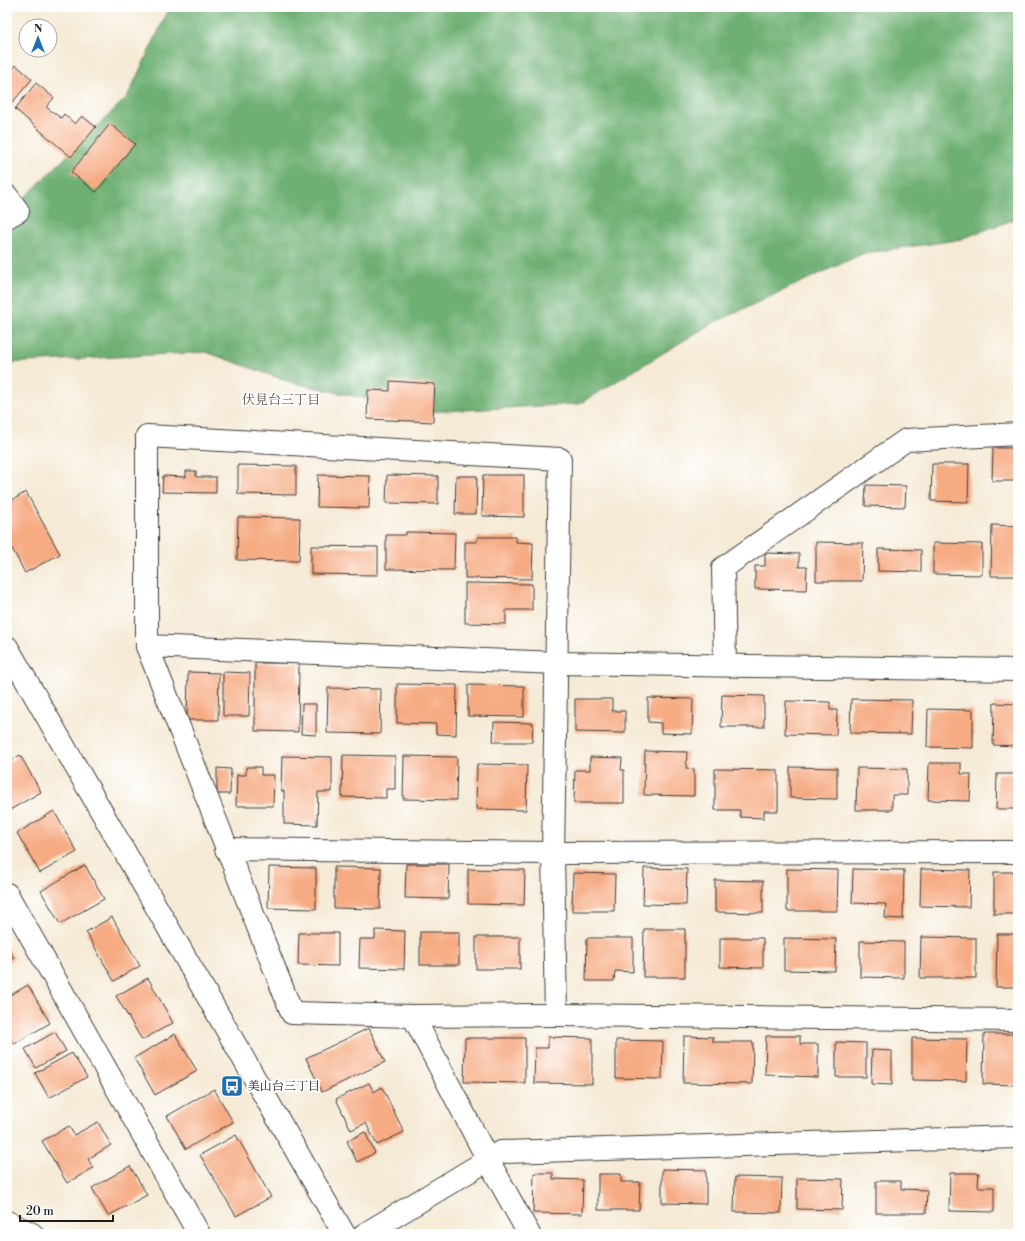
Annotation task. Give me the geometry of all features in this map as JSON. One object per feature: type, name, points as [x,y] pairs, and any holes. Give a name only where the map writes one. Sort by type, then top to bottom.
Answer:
[{"type":"street","points":[[7,196],[18,211],[7,217]]},
{"type":"street","points":[[725,665],[723,568],[906,440],[1018,434]]},
{"type":"street","points":[[556,1015],[553,853],[560,459],[147,436],[147,646],[292,1013],[413,1016],[556,1015],[1018,1020]]},
{"type":"street","points":[[147,646],[556,663],[1018,670]]},
{"type":"street","points":[[7,647],[344,1234]]},
{"type":"street","points":[[226,849],[553,853],[1018,852]]},
{"type":"street","points":[[7,894],[199,1234]]},
{"type":"street","points":[[413,1016],[488,1160],[529,1234]]},
{"type":"street","points":[[366,1234],[501,1152],[1018,1138]]},
{"type":"street","points":[[7,1222],[32,1234]]},
{"type":"green space","points":[[170,7],[1018,7],[1018,218],[958,240],[864,253],[711,324],[579,404],[426,412],[290,382],[206,352],[7,363],[7,215],[127,97]]},
{"type":"building","points":[[16,65],[32,79],[7,109],[7,76]]},
{"type":"building","points":[[36,83],[54,98],[46,107],[61,118],[64,114],[75,124],[82,116],[96,127],[71,157],[15,109]]},
{"type":"building","points":[[110,124],[135,144],[96,192],[71,172]]},
{"type":"building","points":[[390,381],[435,384],[433,422],[367,419],[368,390],[390,391]]},
{"type":"building","points":[[993,448],[1018,448],[1018,481],[992,481]]},
{"type":"building","points":[[932,464],[969,464],[968,502],[931,501]]},
{"type":"building","points":[[238,465],[296,466],[296,495],[238,494]]},
{"type":"building","points":[[186,471],[196,471],[196,477],[216,477],[216,493],[162,492],[163,476],[186,477]]},
{"type":"building","points":[[318,475],[370,476],[369,508],[317,507]]},
{"type":"building","points":[[387,475],[438,476],[438,504],[386,503]]},
{"type":"building","points":[[483,475],[524,475],[524,517],[482,516]]},
{"type":"building","points":[[456,476],[477,476],[476,514],[455,514]]},
{"type":"building","points":[[866,485],[906,486],[905,507],[865,506]]},
{"type":"building","points":[[26,492],[60,554],[25,573],[7,539],[7,503]]},
{"type":"building","points":[[238,517],[300,518],[299,561],[237,560]]},
{"type":"building","points":[[992,525],[1018,526],[1018,576],[991,576]]},
{"type":"building","points":[[406,532],[455,533],[454,570],[386,569],[386,535],[406,535]]},
{"type":"building","points":[[477,537],[516,537],[516,542],[533,543],[532,579],[465,578],[465,542],[477,542]]},
{"type":"building","points":[[816,542],[863,543],[862,581],[816,581]]},
{"type":"building","points":[[933,543],[982,544],[982,575],[933,574]]},
{"type":"building","points":[[311,546],[378,547],[378,575],[311,574]]},
{"type":"building","points":[[878,549],[921,550],[921,572],[878,571]]},
{"type":"building","points":[[765,553],[799,554],[799,567],[807,567],[806,590],[755,589],[755,566],[765,566]]},
{"type":"building","points":[[465,583],[532,584],[532,610],[506,610],[506,624],[465,623]]},
{"type":"building","points":[[255,663],[299,663],[298,732],[255,731]]},
{"type":"building","points":[[188,672],[219,673],[218,720],[187,720]]},
{"type":"building","points":[[223,672],[250,673],[249,716],[223,716]]},
{"type":"building","points":[[397,684],[457,685],[456,735],[436,734],[436,724],[397,723]]},
{"type":"building","points":[[468,685],[524,686],[524,717],[468,716]]},
{"type":"building","points":[[328,688],[381,689],[380,734],[327,733]]},
{"type":"building","points":[[722,695],[764,696],[764,727],[721,727]]},
{"type":"building","points":[[648,698],[693,699],[692,734],[661,733],[661,723],[648,722]]},
{"type":"building","points":[[575,699],[612,699],[612,711],[625,711],[625,733],[575,732]]},
{"type":"building","points":[[851,699],[912,700],[911,734],[850,733]]},
{"type":"building","points":[[1017,699],[1018,746],[993,745],[994,703],[1016,704]]},
{"type":"building","points":[[786,701],[830,702],[830,710],[837,710],[836,735],[785,734]]},
{"type":"building","points":[[302,704],[316,704],[316,735],[301,734]]},
{"type":"building","points":[[928,709],[973,710],[973,748],[927,747]]},
{"type":"building","points":[[494,722],[533,723],[532,742],[493,742]]},
{"type":"building","points":[[645,751],[687,752],[686,768],[694,769],[694,796],[644,795]]},
{"type":"building","points":[[20,755],[41,792],[8,811],[7,763]]},
{"type":"building","points":[[343,755],[395,756],[395,789],[386,789],[386,798],[342,797]]},
{"type":"building","points":[[282,756],[332,757],[332,792],[318,792],[317,825],[284,824],[284,791],[281,791]]},
{"type":"building","points":[[404,756],[457,757],[456,800],[403,799]]},
{"type":"building","points":[[590,757],[622,758],[621,770],[624,770],[624,803],[574,803],[575,770],[590,770]]},
{"type":"building","points":[[929,763],[961,763],[961,774],[971,774],[970,801],[928,800]]},
{"type":"building","points":[[477,764],[527,765],[526,810],[476,809]]},
{"type":"building","points":[[246,767],[261,767],[261,775],[274,775],[273,806],[236,806],[237,775],[246,775]]},
{"type":"building","points":[[790,767],[837,768],[837,799],[790,798]]},
{"type":"building","points":[[217,768],[231,769],[230,794],[217,794]]},
{"type":"building","points":[[857,768],[907,769],[907,795],[892,795],[892,810],[856,810]]},
{"type":"building","points":[[715,769],[778,770],[778,811],[764,811],[764,818],[740,817],[740,810],[715,810]]},
{"type":"building","points":[[997,774],[1018,774],[1018,809],[996,809]]},
{"type":"building","points":[[54,811],[77,852],[40,873],[17,833]]},
{"type":"building","points":[[406,864],[449,864],[448,899],[405,898]]},
{"type":"building","points":[[85,865],[104,899],[60,924],[41,891]]},
{"type":"building","points":[[269,867],[316,868],[316,909],[268,908]]},
{"type":"building","points":[[334,867],[381,868],[380,909],[334,908]]},
{"type":"building","points":[[644,868],[687,869],[686,905],[643,904]]},
{"type":"building","points":[[468,869],[525,870],[524,905],[468,904]]},
{"type":"building","points":[[787,869],[838,870],[837,911],[787,911]]},
{"type":"building","points":[[853,869],[904,870],[903,919],[885,918],[886,904],[852,903]]},
{"type":"building","points":[[921,869],[970,870],[969,907],[920,906]]},
{"type":"building","points":[[994,872],[1018,872],[1018,914],[994,914]]},
{"type":"building","points":[[573,873],[615,874],[614,911],[572,911]]},
{"type":"building","points":[[715,880],[763,881],[763,913],[715,912]]},
{"type":"building","points":[[112,917],[140,966],[114,981],[86,932]]},
{"type":"building","points":[[644,929],[685,929],[685,977],[643,977]]},
{"type":"building","points":[[375,930],[405,931],[404,969],[359,968],[360,939],[375,939]]},
{"type":"building","points":[[420,932],[459,932],[459,965],[420,965]]},
{"type":"building","points":[[299,933],[338,933],[338,966],[298,965]]},
{"type":"building","points":[[997,934],[1018,934],[1018,987],[996,987]]},
{"type":"building","points":[[476,937],[520,937],[520,969],[476,969]]},
{"type":"building","points":[[921,937],[976,938],[976,978],[920,978]]},
{"type":"building","points":[[587,938],[633,938],[633,972],[615,971],[614,981],[586,981]]},
{"type":"building","points":[[720,938],[763,938],[763,968],[720,967]]},
{"type":"building","points":[[784,938],[836,939],[835,971],[784,970]]},
{"type":"building","points":[[860,941],[904,942],[904,978],[860,977]]},
{"type":"building","points":[[7,947],[14,958],[7,962]]},
{"type":"building","points":[[148,978],[173,1023],[142,1040],[116,996]]},
{"type":"building","points":[[28,985],[50,1023],[14,1044],[7,1032],[7,997]]},
{"type":"building","points":[[369,1028],[385,1062],[322,1092],[306,1058]]},
{"type":"building","points":[[55,1032],[66,1051],[36,1068],[25,1049]]},
{"type":"building","points":[[175,1034],[197,1071],[155,1095],[134,1058]]},
{"type":"building","points":[[984,1034],[1018,1034],[1018,1085],[983,1084]]},
{"type":"building","points":[[684,1036],[713,1037],[713,1042],[753,1042],[752,1084],[683,1083]]},
{"type":"building","points":[[766,1036],[800,1036],[800,1044],[818,1044],[818,1077],[765,1075]]},
{"type":"building","points":[[548,1037],[592,1038],[592,1084],[534,1083],[535,1048],[548,1048]]},
{"type":"building","points":[[465,1038],[525,1038],[525,1083],[464,1082]]},
{"type":"building","points":[[912,1038],[967,1039],[966,1081],[912,1080]]},
{"type":"building","points":[[616,1040],[663,1041],[662,1079],[616,1078]]},
{"type":"building","points":[[836,1042],[866,1043],[866,1077],[836,1077]]},
{"type":"building","points":[[872,1050],[892,1051],[892,1085],[871,1084]]},
{"type":"building","points":[[72,1053],[87,1077],[49,1098],[35,1073]]},
{"type":"building","points":[[369,1083],[374,1092],[382,1087],[404,1132],[377,1145],[366,1123],[351,1130],[336,1099]]},
{"type":"building","points":[[214,1089],[233,1122],[186,1149],[167,1116]]},
{"type":"building","points":[[98,1122],[111,1145],[88,1159],[93,1168],[67,1183],[42,1141],[69,1126],[74,1135]]},
{"type":"building","points":[[365,1132],[375,1153],[357,1162],[347,1141]]},
{"type":"building","points":[[236,1135],[271,1197],[236,1216],[200,1155]]},
{"type":"building","points":[[130,1166],[147,1195],[108,1216],[92,1188]]},
{"type":"building","points":[[662,1169],[706,1170],[706,1204],[662,1203]]},
{"type":"building","points":[[534,1173],[553,1173],[553,1179],[583,1180],[582,1214],[533,1213]]},
{"type":"building","points":[[950,1173],[979,1173],[978,1187],[994,1187],[994,1212],[949,1211]]},
{"type":"building","points":[[598,1174],[621,1174],[621,1182],[640,1182],[639,1210],[598,1210]]},
{"type":"building","points":[[735,1177],[782,1178],[781,1213],[734,1212]]},
{"type":"building","points":[[797,1178],[843,1179],[842,1210],[797,1209]]},
{"type":"building","points":[[876,1181],[901,1181],[901,1189],[927,1190],[926,1213],[876,1213]]},
{"type":"place","name":"美山台三丁目","points":[[232,1086]]},
{"type":"district","name":"伏見台三丁目","points":[[281,399]]}]
